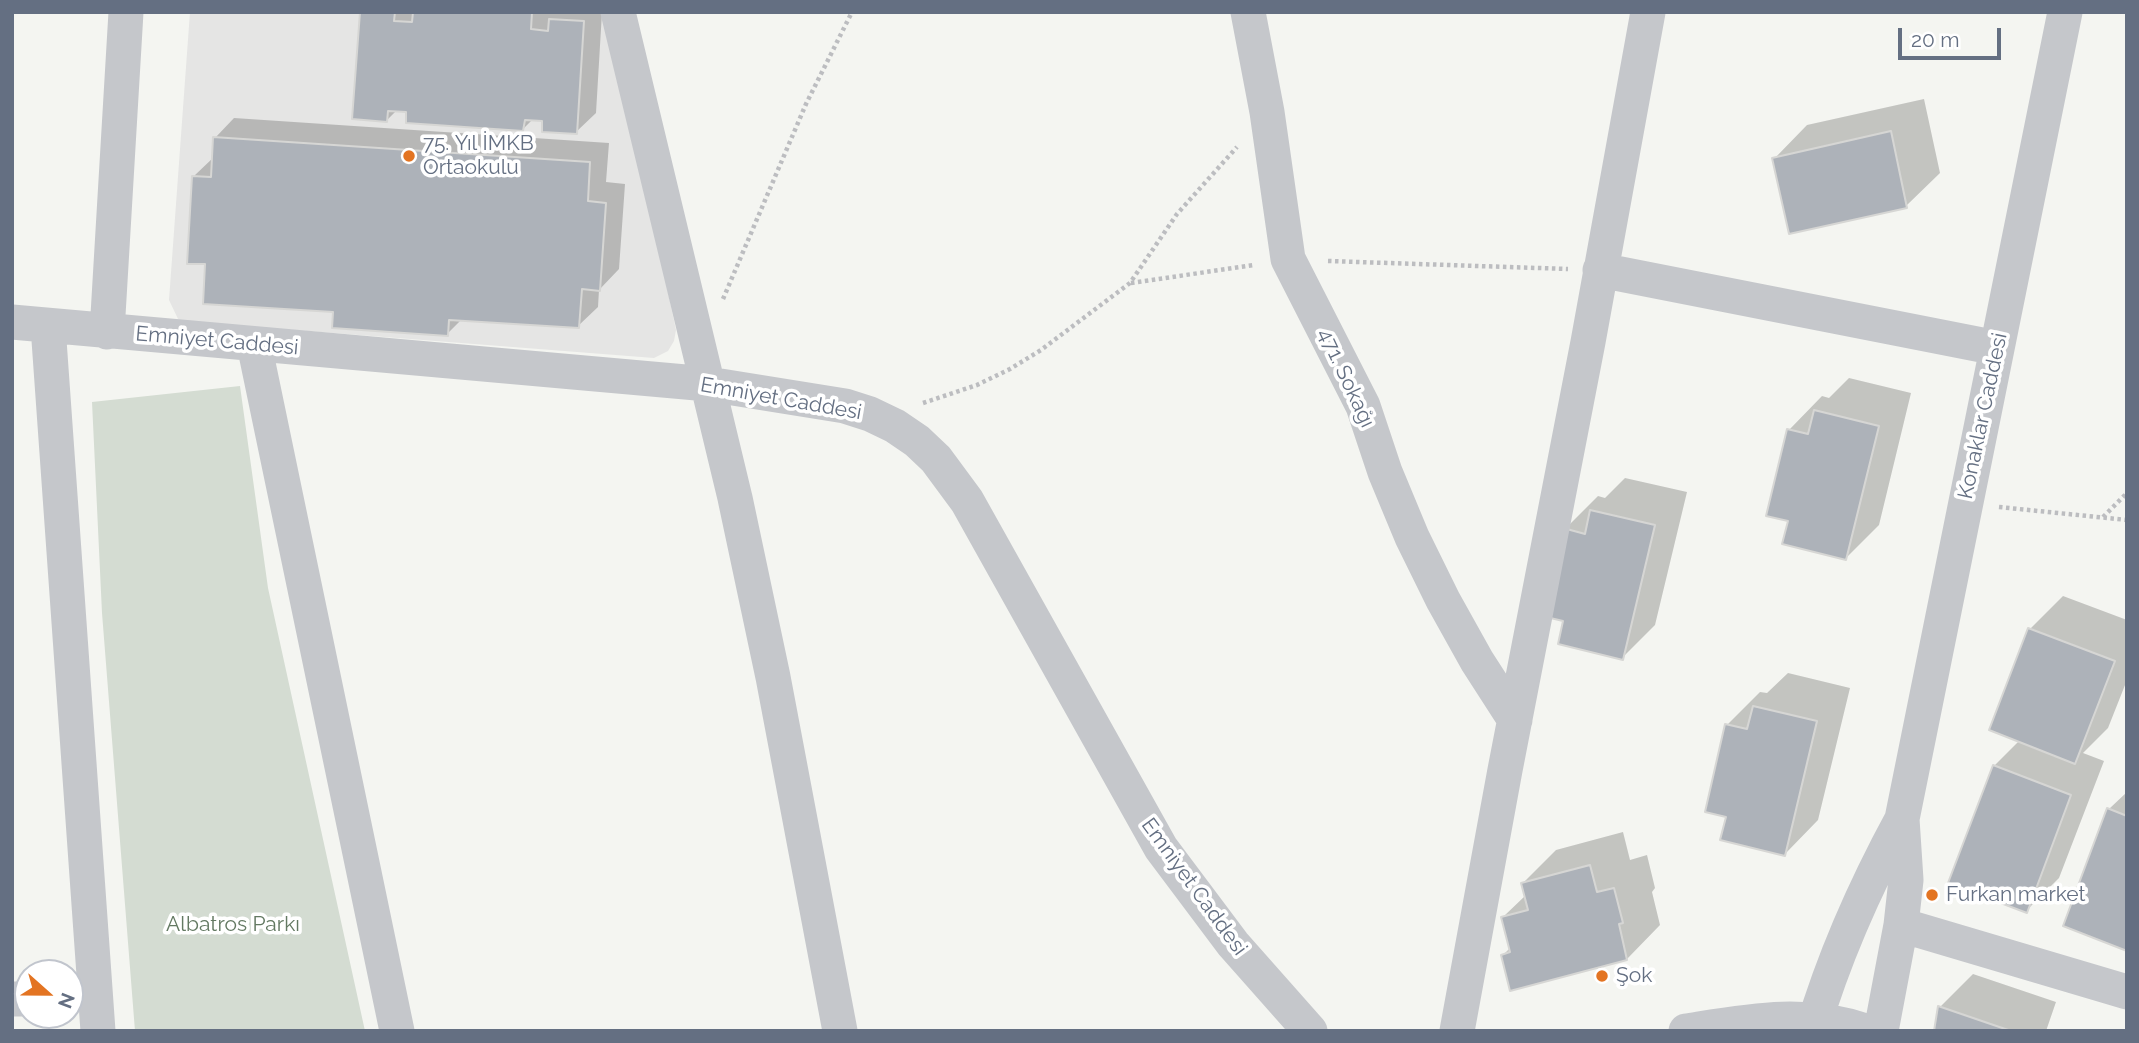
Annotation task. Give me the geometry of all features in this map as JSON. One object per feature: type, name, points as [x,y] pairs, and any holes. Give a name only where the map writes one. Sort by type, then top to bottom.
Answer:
[{"type":"street","points":[[107,332],[126,12]]},
{"type":"street","points":[[618,12],[735,498],[773,677],[840,1031]]},
{"type":"street","name":"471. Sokağı","points":[[1248,12],[1267,112],[1288,259],[1363,406],[1412,537],[1443,600],[1477,661],[1515,720]]},
{"type":"street","points":[[1457,1031],[1648,12]]},
{"type":"street","name":"Konaklar Caddesi","points":[[1881,1031],[1901,925],[1906,880],[1902,819],[2065,12]]},
{"type":"street","points":[[1600,270],[1997,348]]},
{"type":"street","name":"Emniyet Caddesi","points":[[12,322],[708,384],[845,406],[895,426],[917,441],[953,479],[1161,848],[1233,944],[1310,1031]]},
{"type":"street","points":[[48,326],[88,1011]]},
{"type":"street","points":[[254,344],[397,1031]]},
{"type":"street","name":"Konaklar Caddesi","points":[[1814,1025],[1870,877],[1902,819]]},
{"type":"street","points":[[1901,925],[2127,992]]},
{"type":"street","points":[[1686,1031],[1761,1019],[1866,1031]]},
{"type":"path","points":[[722,302],[806,104],[852,12]]},
{"type":"path","points":[[870,414],[942,398],[1010,369],[1041,350],[1130,283],[1177,214],[1267,112]]},
{"type":"path","points":[[1130,283],[1288,259],[1600,270]]},
{"type":"path","points":[[2103,518],[2127,493]]},
{"type":"path","points":[[1966,503],[2127,520]]},
{"type":"shaded area","name":"75. Yıl İMKB Ortaokulu","points":[[190,12],[609,12],[676,330],[668,351],[654,358],[179,321],[169,300]]},
{"type":"green space","name":"Albatros Parkı","points":[[240,386],[268,588],[365,1031],[135,1031],[102,613],[92,402]]},
{"type":"building","points":[[360,12],[395,12],[394,21],[412,22],[413,12],[532,12],[531,29],[548,31],[549,19],[584,21],[577,134],[542,132],[542,121],[525,120],[523,131],[406,123],[406,112],[388,111],[387,122],[352,119]]},
{"type":"building","points":[[1891,131],[1907,208],[1789,234],[1772,158]]},
{"type":"building","points":[[213,137],[590,162],[588,201],[606,203],[600,291],[582,289],[579,328],[449,320],[448,336],[332,328],[333,312],[203,304],[205,264],[187,264],[192,176],[211,177]]},
{"type":"building","points":[[1814,410],[1879,426],[1846,560],[1782,544],[1788,521],[1766,516],[1787,429],[1808,434]]},
{"type":"building","points":[[1590,510],[1655,525],[1623,660],[1558,644],[1563,621],[1542,616],[1563,528],[1585,534]]},
{"type":"building","points":[[2028,628],[2115,661],[2075,764],[1989,730]]},
{"type":"building","points":[[1753,706],[1817,721],[1785,856],[1720,840],[1726,817],[1705,812],[1725,724],[1747,729]]},
{"type":"building","points":[[1993,765],[2071,795],[2027,913],[1948,883]]},
{"type":"building","points":[[2107,808],[2127,816],[2127,951],[2063,926]]},
{"type":"building","points":[[1590,865],[1597,892],[1614,888],[1623,923],[1619,924],[1627,960],[1510,991],[1501,955],[1510,952],[1501,917],[1528,910],[1521,883]]},
{"type":"building","points":[[1938,1006],[2011,1031],[1934,1031]]},
{"type":"place","name":"75. Yıl İMKB Ortaokulu","points":[[409,156]]},
{"type":"place","name":"Furkan market","points":[[1932,895]]},
{"type":"place","name":"Şok","points":[[1602,976]]}]
